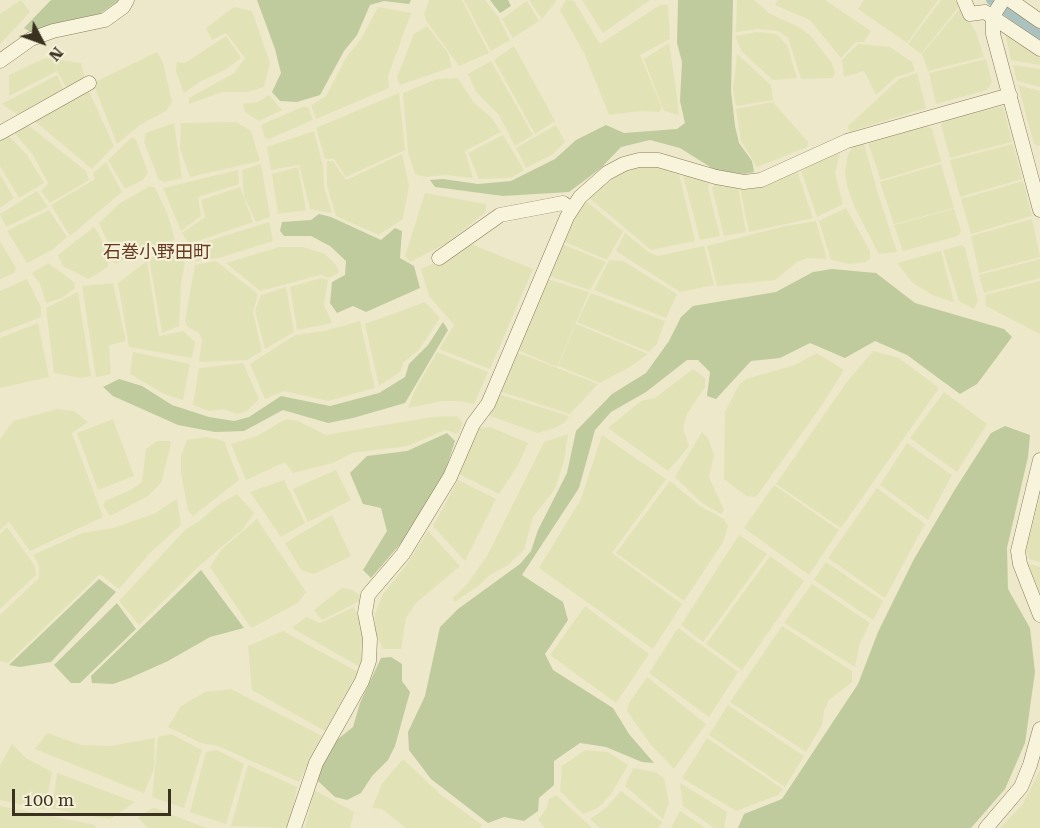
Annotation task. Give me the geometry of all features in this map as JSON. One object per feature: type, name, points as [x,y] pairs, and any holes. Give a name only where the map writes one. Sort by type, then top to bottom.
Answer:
[{"type":"street","points":[[0,61],[31,39],[53,31],[105,20],[123,7],[127,0]]},
{"type":"street","points":[[964,0],[969,14],[991,9]]},
{"type":"street","points":[[1010,0],[1040,21]]},
{"type":"street","points":[[991,9],[1040,49]]},
{"type":"street","points":[[991,9],[993,34],[1040,210]]},
{"type":"street","points":[[0,133],[89,83]]},
{"type":"street","points":[[294,828],[316,763],[362,681],[369,661],[370,639],[365,613],[368,596],[417,533],[450,477],[474,424],[488,404],[572,209],[585,192],[607,173],[624,164],[639,160],[658,160],[744,182],[761,180],[847,141],[1010,95]]},
{"type":"street","points":[[439,258],[500,215],[563,203],[572,209]]},
{"type":"street","points":[[1040,460],[1018,551],[1020,564],[1040,615]]},
{"type":"street","points":[[986,828],[1021,787],[1040,729]]},
{"type":"green space","points":[[21,0],[30,12],[0,44],[0,14]]},
{"type":"green space","points":[[51,0],[120,0],[95,17],[32,33],[24,28]]},
{"type":"green space","points":[[257,0],[411,0],[409,4],[384,1],[370,5],[357,35],[344,51],[320,95],[297,102],[280,101],[272,92],[281,73]]},
{"type":"green space","points":[[429,0],[462,0],[489,53],[459,66],[426,20],[424,14]]},
{"type":"green space","points":[[464,0],[485,0],[499,18],[510,40],[491,51]]},
{"type":"green space","points":[[490,0],[508,0],[511,6],[500,13]]},
{"type":"green space","points":[[529,0],[557,0],[542,19]]},
{"type":"green space","points":[[566,0],[574,1],[600,44],[660,5],[668,5],[670,39],[640,55],[662,108],[659,112],[641,111],[609,115],[585,55],[560,10]]},
{"type":"green space","points":[[582,0],[650,0],[603,33]]},
{"type":"green space","points":[[678,0],[733,0],[731,91],[735,126],[739,143],[752,161],[754,172],[744,174],[715,170],[680,148],[650,140],[621,147],[601,168],[569,192],[503,196],[435,187],[430,180],[443,179],[478,184],[511,181],[555,159],[576,140],[606,125],[624,133],[677,129],[685,123],[680,101],[682,62],[677,43]]},
{"type":"green space","points":[[737,0],[754,0],[770,14],[797,26],[810,35],[832,63],[835,72],[833,78],[801,79],[788,38],[778,31],[757,29],[736,32]]},
{"type":"green space","points":[[778,0],[825,0],[871,31],[864,42],[856,42],[841,58],[810,20],[775,5]]},
{"type":"green space","points":[[864,0],[938,0],[907,43],[858,9]]},
{"type":"green space","points":[[941,0],[955,0],[960,5],[921,54],[908,44]]},
{"type":"green space","points":[[527,1],[539,21],[513,38],[502,19]]},
{"type":"green space","points":[[234,7],[252,11],[270,63],[264,87],[247,92],[222,92],[189,104],[189,98],[234,73],[245,58],[226,33],[212,40],[206,28]]},
{"type":"green space","points":[[378,7],[411,13],[388,76],[389,88],[316,119],[311,105],[326,96],[347,56],[361,39]]},
{"type":"green space","points":[[961,7],[976,32],[984,57],[928,71],[922,54]]},
{"type":"green space","points":[[427,26],[448,53],[452,67],[400,85],[397,77],[414,34]]},
{"type":"green space","points":[[1005,31],[1040,58],[1040,65],[1011,60]]},
{"type":"green space","points":[[757,32],[777,34],[787,45],[797,78],[773,80],[742,52],[735,36]]},
{"type":"green space","points":[[226,36],[241,58],[225,70],[201,81],[184,93],[176,72],[177,62],[185,63]]},
{"type":"green space","points":[[669,43],[679,115],[664,111],[644,59]]},
{"type":"green space","points":[[858,44],[890,47],[912,62],[915,71],[896,77],[876,95],[864,71],[844,77],[842,60]]},
{"type":"green space","points":[[514,46],[555,121],[535,134],[494,60]]},
{"type":"green space","points":[[157,52],[163,62],[172,102],[166,111],[140,125],[117,144],[93,83]]},
{"type":"green space","points":[[737,54],[771,85],[773,100],[736,106],[733,89]]},
{"type":"green space","points":[[45,58],[81,63],[85,80],[67,89],[57,71],[9,96],[9,75]]},
{"type":"green space","points":[[986,59],[992,82],[987,90],[936,104],[929,73]]},
{"type":"green space","points":[[491,61],[533,135],[515,146],[499,115],[476,92],[468,74]]},
{"type":"green space","points":[[1013,65],[1040,69],[1040,87],[1017,81]]},
{"type":"green space","points":[[917,73],[926,108],[849,132],[848,126],[899,79]]},
{"type":"green space","points":[[57,75],[64,91],[20,116],[2,104]]},
{"type":"green space","points":[[458,78],[474,103],[491,117],[501,132],[465,151],[473,178],[446,175],[425,177],[415,174],[408,152],[403,93],[437,79]]},
{"type":"green space","points":[[1018,85],[1040,91],[1040,146],[1034,144]]},
{"type":"green space","points":[[87,87],[114,146],[92,169],[32,119]]},
{"type":"green space","points":[[399,93],[405,150],[346,177],[334,159],[325,159],[316,128]]},
{"type":"green space","points":[[269,95],[282,110],[259,121],[245,112],[243,104],[258,102]]},
{"type":"green space","points":[[773,102],[808,142],[807,147],[757,167],[741,141],[736,109]]},
{"type":"green space","points":[[1003,106],[1012,142],[950,158],[941,125],[944,120]]},
{"type":"green space","points":[[302,107],[308,107],[313,120],[269,139],[265,138],[261,125]]},
{"type":"green space","points":[[236,122],[251,131],[260,161],[190,177],[180,149],[181,123]]},
{"type":"green space","points":[[174,123],[182,178],[165,182],[159,180],[144,142],[146,133]]},
{"type":"green space","points":[[28,125],[86,171],[89,180],[50,203],[41,191],[48,183],[33,155],[13,131]]},
{"type":"green space","points":[[556,125],[565,142],[553,154],[526,168],[516,148]]},
{"type":"green space","points":[[927,126],[932,129],[941,162],[881,180],[868,143]]},
{"type":"green space","points":[[314,131],[323,166],[324,187],[332,213],[310,209],[299,165],[271,170],[267,147]]},
{"type":"green space","points":[[8,135],[27,155],[44,183],[19,198],[0,166],[0,140]]},
{"type":"green space","points":[[503,135],[524,170],[511,178],[479,179],[468,153]]},
{"type":"green space","points":[[132,137],[136,140],[148,172],[143,180],[125,189],[108,160]]},
{"type":"green space","points":[[864,144],[897,252],[879,254],[855,208],[847,186],[845,171],[848,154],[854,146]]},
{"type":"green space","points":[[1013,144],[1022,179],[960,197],[950,160]]},
{"type":"green space","points":[[838,150],[840,153],[835,173],[843,204],[817,217],[801,170]]},
{"type":"green space","points":[[402,154],[409,185],[403,219],[379,235],[336,216],[327,186],[327,161],[333,161],[346,180]]},
{"type":"green space","points":[[106,162],[122,192],[70,236],[51,205],[95,179],[93,173]]},
{"type":"green space","points":[[261,164],[270,217],[256,222],[244,196],[242,170]]},
{"type":"green space","points":[[941,164],[954,208],[894,224],[880,182]]},
{"type":"green space","points":[[647,165],[665,168],[679,174],[695,241],[651,250],[588,197],[627,168]]},
{"type":"green space","points":[[298,167],[306,210],[278,214],[272,174]]},
{"type":"green space","points":[[238,170],[239,184],[198,197],[201,216],[181,231],[163,188]]},
{"type":"green space","points":[[797,171],[813,218],[749,232],[740,189],[758,188]]},
{"type":"green space","points":[[0,174],[14,198],[0,208]]},
{"type":"green space","points":[[683,175],[710,181],[708,188],[720,236],[700,240]]},
{"type":"green space","points":[[1023,181],[1032,216],[971,234],[961,199]]},
{"type":"green space","points":[[715,183],[738,188],[746,232],[724,236],[712,188]]},
{"type":"green space","points":[[150,186],[155,188],[167,213],[175,240],[132,254],[117,264],[112,261],[110,248],[99,223],[120,203]]},
{"type":"green space","points":[[240,187],[253,222],[189,244],[182,233],[205,217],[201,200]]},
{"type":"green space","points":[[37,191],[48,207],[6,227],[0,214]]},
{"type":"green space","points":[[425,193],[486,204],[486,212],[447,243],[410,262],[405,256]]},
{"type":"green space","points":[[586,201],[623,231],[607,260],[563,241],[574,218]]},
{"type":"green space","points":[[846,208],[870,251],[870,259],[866,262],[850,264],[831,260],[819,221]]},
{"type":"green space","points":[[954,209],[961,231],[958,236],[903,251],[894,225]]},
{"type":"green space","points":[[49,210],[67,237],[52,250],[27,263],[7,231]]},
{"type":"green space","points":[[319,214],[331,217],[381,240],[395,228],[402,231],[400,258],[414,266],[420,288],[366,312],[353,306],[337,313],[330,303],[332,282],[345,275],[346,261],[330,246],[311,236],[284,236],[280,231],[282,222],[311,220]]},
{"type":"green space","points":[[1032,219],[1040,257],[979,273],[971,236]]},
{"type":"green space","points":[[816,221],[827,259],[807,258],[797,262],[775,280],[717,286],[707,246],[785,226]]},
{"type":"green space","points":[[269,222],[273,241],[219,258],[195,261],[189,247]]},
{"type":"green space","points":[[94,227],[107,248],[108,267],[88,279],[63,266],[58,255]]},
{"type":"green space","points":[[625,233],[650,253],[658,256],[704,246],[714,285],[680,292],[616,251]]},
{"type":"green space","points":[[0,241],[16,268],[14,273],[0,279]]},
{"type":"green space","points":[[466,242],[533,269],[490,369],[439,349],[454,325],[429,296],[421,269],[444,259]]},
{"type":"green space","points":[[562,244],[606,262],[590,290],[549,276]]},
{"type":"green space","points":[[962,245],[965,248],[978,301],[974,309],[959,301],[943,250]]},
{"type":"green space","points":[[177,246],[185,263],[181,284],[179,326],[162,333],[149,258]]},
{"type":"green space","points":[[279,247],[303,247],[325,254],[336,265],[339,273],[329,278],[321,275],[260,291],[226,263]]},
{"type":"green space","points":[[941,251],[954,302],[934,296],[912,282],[897,263]]},
{"type":"green space","points":[[1040,259],[1040,278],[984,293],[979,275]]},
{"type":"green space","points":[[609,260],[623,261],[677,294],[666,318],[594,290]]},
{"type":"green space","points":[[147,261],[159,336],[183,331],[195,342],[192,358],[129,347],[118,283]]},
{"type":"green space","points":[[216,261],[258,294],[253,312],[262,351],[247,360],[199,362],[202,339],[199,333],[188,327],[185,321],[195,265]]},
{"type":"green space","points":[[48,263],[74,282],[75,288],[62,298],[46,303],[40,284],[32,273]]},
{"type":"green space","points":[[832,269],[876,273],[915,303],[1004,329],[1012,337],[977,384],[960,394],[907,355],[875,341],[845,358],[810,343],[780,358],[751,361],[716,399],[707,396],[710,372],[698,360],[687,360],[646,392],[611,412],[595,430],[579,488],[522,575],[563,602],[568,620],[545,654],[553,670],[613,708],[629,734],[654,763],[642,762],[606,747],[580,743],[554,761],[554,785],[539,798],[538,811],[524,821],[504,817],[488,823],[431,779],[409,750],[408,732],[425,696],[440,627],[458,609],[520,564],[531,551],[538,530],[567,473],[576,431],[612,394],[646,373],[669,341],[681,317],[693,306],[776,292],[813,272]]},
{"type":"green space","points":[[321,278],[328,280],[324,305],[332,323],[297,330],[290,287]]},
{"type":"green space","points":[[27,279],[41,307],[41,317],[0,333],[0,291]]},
{"type":"green space","points":[[547,279],[589,292],[557,367],[518,350]]},
{"type":"green space","points":[[1040,281],[1040,334],[986,306],[985,295]]},
{"type":"green space","points":[[113,283],[126,341],[109,345],[111,374],[96,377],[82,286]]},
{"type":"green space","points":[[286,287],[294,332],[265,349],[255,311],[261,295]]},
{"type":"green space","points":[[78,292],[91,376],[80,378],[54,373],[46,308]]},
{"type":"green space","points":[[591,293],[665,321],[657,344],[649,352],[577,322]]},
{"type":"green space","points":[[425,302],[440,318],[419,350],[404,362],[400,372],[379,386],[365,324]]},
{"type":"green space","points":[[360,321],[375,388],[328,401],[284,391],[265,399],[250,364],[295,335],[324,331]]},
{"type":"green space","points":[[443,322],[448,330],[405,403],[328,423],[283,410],[244,431],[215,432],[178,425],[113,396],[103,387],[119,379],[142,386],[172,405],[209,417],[234,421],[249,417],[281,396],[330,406],[379,393],[405,377],[409,364],[428,345]]},
{"type":"green space","points":[[38,323],[49,377],[0,388],[0,338]]},
{"type":"green space","points":[[576,324],[648,354],[630,367],[600,383],[558,366]]},
{"type":"green space","points":[[873,351],[899,358],[939,388],[841,528],[776,484],[846,383]]},
{"type":"green space","points":[[133,352],[190,364],[183,400],[164,394],[130,374]]},
{"type":"green space","points":[[437,352],[488,372],[474,404],[443,401],[408,408],[414,392]]},
{"type":"green space","points":[[516,352],[598,384],[570,414],[499,391]]},
{"type":"green space","points":[[817,353],[844,370],[822,405],[756,497],[746,496],[724,479],[725,412],[739,385],[746,379],[795,365]]},
{"type":"green space","points":[[243,363],[259,399],[247,411],[237,414],[224,409],[209,411],[193,405],[199,368]]},
{"type":"green space","points":[[693,369],[705,378],[705,387],[687,414],[683,428],[689,446],[668,471],[608,428],[641,401],[655,398]]},
{"type":"green space","points":[[944,392],[987,424],[957,472],[910,438]]},
{"type":"green space","points":[[498,394],[569,416],[564,423],[538,433],[490,416],[489,411]]},
{"type":"green space","points":[[58,409],[74,411],[88,422],[72,433],[103,517],[30,551],[9,522],[0,530],[0,439],[13,421]]},
{"type":"green space","points":[[457,416],[463,423],[458,434],[445,430],[408,446],[352,453],[333,463],[293,473],[285,462],[246,480],[231,444],[257,436],[286,419],[298,421],[326,435],[431,417]]},
{"type":"green space","points":[[113,419],[134,476],[98,490],[77,433]]},
{"type":"green space","points":[[1005,426],[1030,435],[1028,457],[1007,548],[1008,589],[1030,628],[1035,672],[1025,743],[1005,789],[971,828],[738,828],[744,814],[782,799],[858,684],[878,632],[914,559],[954,491],[991,433]]},
{"type":"green space","points":[[490,427],[528,443],[518,465],[499,494],[459,474],[479,428]]},
{"type":"green space","points":[[702,432],[708,438],[714,455],[709,477],[724,510],[721,514],[702,503],[675,477]]},
{"type":"green space","points":[[447,433],[455,441],[440,487],[408,535],[371,578],[363,570],[387,531],[381,508],[363,504],[350,473],[367,456],[407,451]]},
{"type":"green space","points":[[568,434],[564,461],[555,489],[533,517],[524,550],[508,565],[490,575],[477,587],[454,602],[453,598],[468,583],[487,556],[544,442]]},
{"type":"green space","points":[[602,435],[666,479],[612,553],[682,604],[653,649],[539,568],[581,499]]},
{"type":"green space","points":[[206,437],[224,441],[239,480],[193,516],[188,510],[181,473],[181,456],[187,440]]},
{"type":"green space","points":[[157,441],[170,441],[171,444],[161,483],[148,496],[110,516],[103,505],[105,501],[131,490],[142,482],[146,449]]},
{"type":"green space","points":[[907,443],[952,475],[928,520],[880,485]]},
{"type":"green space","points":[[336,470],[351,500],[308,522],[293,489]]},
{"type":"green space","points":[[284,480],[305,523],[281,537],[250,492]]},
{"type":"green space","points":[[458,480],[496,499],[465,561],[433,526]]},
{"type":"green space","points":[[670,481],[700,506],[724,519],[728,526],[723,542],[684,601],[616,553]]},
{"type":"green space","points":[[774,485],[839,530],[809,575],[744,528]]},
{"type":"green space","points":[[877,488],[925,524],[885,598],[828,558]]},
{"type":"green space","points":[[237,494],[254,513],[243,529],[199,566],[139,625],[119,601],[186,529]]},
{"type":"green space","points":[[1040,495],[1040,562],[1029,559],[1026,549]]},
{"type":"green space","points":[[177,499],[181,525],[149,554],[119,589],[100,574],[8,663],[0,661],[0,615],[39,578],[39,566],[33,555],[82,533],[113,528],[154,514]]},
{"type":"green space","points":[[332,515],[351,556],[314,574],[301,570],[285,543]]},
{"type":"green space","points":[[257,519],[306,592],[298,603],[251,628],[210,567],[222,549]]},
{"type":"green space","points":[[7,527],[35,566],[36,575],[0,609],[0,534]]},
{"type":"green space","points":[[428,531],[460,566],[416,603],[406,618],[401,649],[383,649],[375,632],[375,614],[383,594],[407,564]]},
{"type":"green space","points":[[739,535],[767,554],[703,642],[681,625]]},
{"type":"green space","points":[[770,556],[804,581],[742,670],[706,644]]},
{"type":"green space","points":[[826,562],[883,601],[873,620],[814,580]]},
{"type":"green space","points":[[1029,564],[1040,567],[1040,594],[1034,581]]},
{"type":"green space","points":[[201,570],[244,628],[210,637],[168,661],[130,678],[113,684],[92,683],[91,676]]},
{"type":"green space","points":[[99,579],[116,592],[51,662],[20,667],[9,665]]},
{"type":"green space","points":[[812,584],[870,623],[860,643],[855,667],[784,623]]},
{"type":"green space","points":[[342,588],[352,590],[361,596],[360,601],[322,620],[314,610]]},
{"type":"green space","points":[[117,603],[136,629],[80,683],[71,683],[54,665]]},
{"type":"green space","points":[[585,606],[649,654],[616,703],[550,655]]},
{"type":"green space","points":[[354,607],[362,626],[365,651],[360,667],[292,628],[306,617],[320,623]]},
{"type":"green space","points":[[782,626],[852,671],[852,682],[829,700],[824,711],[822,725],[806,752],[730,702]]},
{"type":"green space","points":[[678,628],[738,672],[709,717],[649,673]]},
{"type":"green space","points":[[283,631],[358,672],[325,731],[252,690],[248,646]]},
{"type":"green space","points":[[391,657],[402,664],[402,681],[410,692],[395,746],[388,760],[372,776],[361,793],[347,800],[335,797],[317,780],[322,761],[338,739],[353,727],[360,703],[381,658]]},
{"type":"green space","points":[[647,677],[706,724],[674,769],[651,745],[627,711],[629,703]]},
{"type":"green space","points":[[231,689],[322,736],[299,782],[218,746],[201,743],[168,727],[181,706],[205,692]]},
{"type":"green space","points":[[728,705],[804,756],[785,787],[709,735]]},
{"type":"green space","points":[[47,733],[81,745],[110,746],[155,738],[154,769],[144,793],[35,749]]},
{"type":"green space","points":[[171,734],[202,750],[184,808],[152,797],[158,737]]},
{"type":"green space","points":[[707,738],[783,789],[778,795],[736,811],[682,778]]},
{"type":"green space","points":[[12,744],[26,758],[52,772],[45,810],[0,800],[0,765]]},
{"type":"green space","points":[[217,750],[244,764],[226,824],[190,812],[206,752]]},
{"type":"green space","points":[[585,750],[608,752],[628,765],[611,794],[598,808],[583,814],[560,791],[562,766]]},
{"type":"green space","points":[[403,759],[440,794],[482,825],[480,828],[406,828],[382,809],[372,808],[382,784]]},
{"type":"green space","points":[[248,765],[297,787],[289,828],[231,826]]},
{"type":"green space","points":[[633,768],[655,772],[664,778],[669,803],[663,819],[625,786]]},
{"type":"green space","points":[[1040,770],[1040,828],[1000,828],[1023,804]]},
{"type":"green space","points":[[57,773],[135,802],[110,819],[52,809]]},
{"type":"green space","points":[[680,783],[727,812],[724,828],[714,828],[683,806]]},
{"type":"green space","points":[[314,790],[354,812],[350,828],[305,828]]},
{"type":"green space","points":[[621,791],[662,822],[658,828],[600,828],[590,819],[606,808]]},
{"type":"green space","points":[[556,795],[592,828],[545,828],[538,820],[546,809],[549,799]]},
{"type":"green space","points":[[0,806],[95,825],[96,828],[0,828]]},
{"type":"green space","points":[[155,808],[206,828],[148,828],[138,818]]},
{"type":"green space","points":[[680,811],[705,828],[671,828]]},
{"type":"waterway","points":[[991,0],[1040,35]]},
{"type":"district","name":"石巻小野田町","points":[[157,253]]}]
